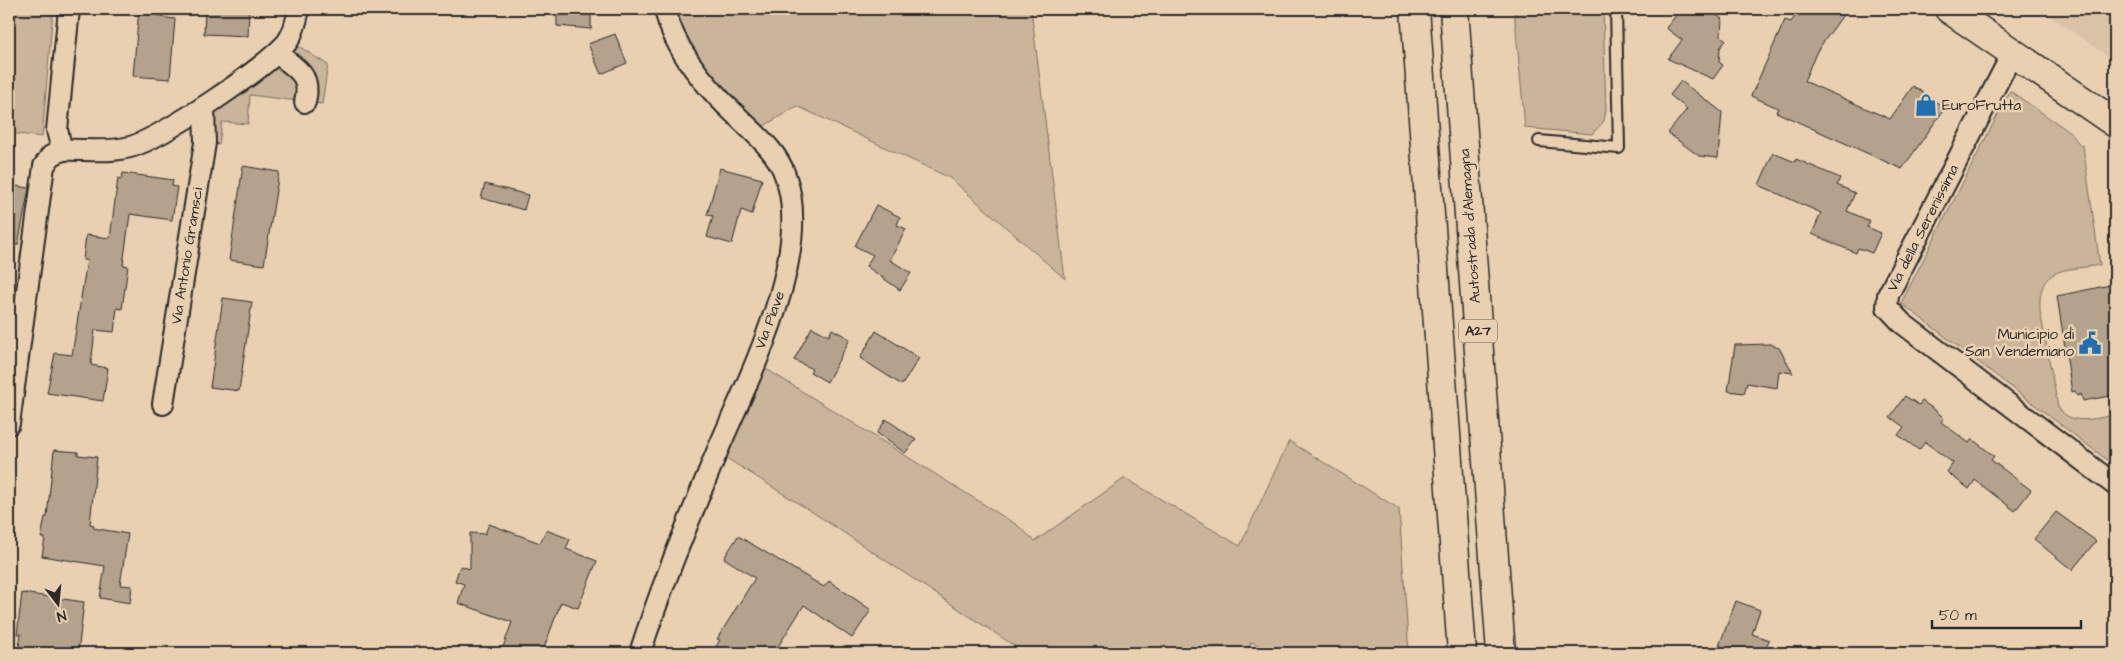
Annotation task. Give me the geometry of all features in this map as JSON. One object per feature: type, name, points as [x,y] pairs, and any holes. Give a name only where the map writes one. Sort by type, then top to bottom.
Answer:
[{"type":"main road","name":"A27","points":[[1415,9],[1462,653]]},
{"type":"main road","name":"Autostrada d'Alemagna","points":[[1454,9],[1501,653]]},
{"type":"main road","points":[[1949,9],[2115,123]]},
{"type":"street","points":[[62,150],[57,130],[69,9]]},
{"type":"street","points":[[9,424],[44,166],[51,156],[62,150],[114,150],[146,142],[204,107],[277,53],[289,40],[299,9]]},
{"type":"street","name":"Via Piave","points":[[640,653],[695,507],[772,319],[788,266],[793,230],[791,195],[785,173],[767,146],[717,97],[695,68],[676,42],[669,28],[665,9]]},
{"type":"street","name":"Via della Serenissima","points":[[2013,52],[1888,295],[1887,307],[1902,323],[2115,485]]},
{"type":"street","points":[[277,53],[304,75],[308,90],[305,102]]},
{"type":"street","name":"Via Antonio Gramsci","points":[[163,404],[205,143],[204,107]]},
{"type":"lane","points":[[1538,141],[1619,148],[1616,9]]},
{"type":"shaded area","points":[[9,9],[53,9],[42,137],[9,133]]},
{"type":"shaded area","points":[[665,9],[1031,9],[1065,279],[950,178],[797,106],[754,132],[717,97]]},
{"type":"shaded area","points":[[1514,9],[1603,9],[1606,110],[1604,121],[1592,134],[1525,128]]},
{"type":"shaded area","points":[[2040,9],[2115,9],[2115,61]]},
{"type":"shaded area","points":[[289,40],[328,65],[322,104],[250,95],[248,124],[222,122],[219,145],[205,143],[204,107]]},
{"type":"shaded area","points":[[2010,91],[2070,132],[2080,145],[2083,146],[2100,265],[2065,270],[2048,278],[2043,285],[2040,296],[2040,311],[2058,407],[2063,413],[2076,419],[2084,420],[2115,415],[2115,466],[1901,303]]},
{"type":"shaded area","points":[[755,362],[1017,525],[1035,541],[1125,478],[1240,546],[1289,441],[1399,509],[1409,653],[1277,653],[1251,642],[1248,653],[1025,653],[820,517],[717,452]]},
{"type":"building","points":[[139,9],[160,9],[160,17],[175,19],[170,79],[133,76]]},
{"type":"building","points":[[205,9],[249,9],[248,36],[204,34]]},
{"type":"building","points":[[1681,9],[1708,9],[1722,19],[1721,36],[1726,40],[1720,48],[1719,62],[1723,65],[1713,79],[1668,59],[1682,40],[1666,28]]},
{"type":"building","points":[[1800,9],[1835,9],[1843,15],[1817,51],[1804,81],[1890,119],[1913,86],[1945,108],[1902,169],[1776,112],[1778,108],[1751,96],[1785,20],[1791,22]]},
{"type":"building","points":[[557,10],[591,11],[591,29],[557,26]]},
{"type":"building","points":[[615,34],[627,63],[601,74],[588,44]]},
{"type":"building","points":[[1681,81],[1722,112],[1718,158],[1699,156],[1668,133],[1687,109],[1670,95]]},
{"type":"building","points":[[1773,153],[1795,162],[1796,159],[1840,178],[1837,185],[1855,193],[1847,211],[1870,221],[1867,227],[1881,233],[1872,253],[1858,248],[1856,253],[1812,234],[1821,213],[1759,185]]},
{"type":"building","points":[[243,166],[279,172],[264,265],[229,260]]},
{"type":"building","points":[[720,168],[762,179],[752,214],[741,210],[732,244],[707,237],[713,216],[707,215]]},
{"type":"building","points":[[123,173],[173,180],[172,186],[177,187],[172,220],[130,214],[123,265],[128,266],[122,309],[117,308],[114,332],[95,330],[91,365],[108,368],[103,401],[47,393],[55,353],[72,355],[87,260],[83,260],[86,235],[110,238],[118,178],[122,179]]},
{"type":"building","points":[[485,184],[528,195],[524,210],[481,198]]},
{"type":"building","points":[[9,185],[29,188],[18,245],[9,244]]},
{"type":"building","points":[[876,205],[900,217],[897,225],[906,229],[890,260],[911,273],[900,290],[866,266],[873,255],[855,246]]},
{"type":"building","name":"Municipio di San Vendemiano","points":[[2115,284],[2115,395],[2083,401],[2081,394],[2077,396],[2075,391],[2072,392],[2057,296]]},
{"type":"building","points":[[223,298],[252,302],[239,391],[210,387]]},
{"type":"building","points":[[812,327],[829,336],[832,329],[850,339],[827,382],[810,372],[812,369],[794,360]]},
{"type":"building","points":[[876,331],[919,358],[902,385],[860,358]]},
{"type":"building","points":[[1771,344],[1779,348],[1793,373],[1779,371],[1777,388],[1747,383],[1744,393],[1728,391],[1735,345]]},
{"type":"building","points":[[1905,396],[1919,405],[1922,401],[1935,410],[1944,418],[1941,422],[1969,443],[1972,439],[1994,456],[1991,460],[2031,490],[2015,511],[1975,480],[1969,489],[1947,472],[1953,463],[1925,442],[1919,450],[1898,435],[1904,427],[1890,417]]},
{"type":"building","points":[[886,419],[916,440],[905,453],[877,433]]},
{"type":"building","points":[[54,450],[78,452],[78,455],[97,457],[90,524],[94,525],[93,528],[128,534],[120,585],[132,586],[130,603],[100,598],[105,566],[42,556],[45,538],[41,538],[45,517],[47,517]]},
{"type":"building","points":[[2056,512],[2096,541],[2072,570],[2034,539]]},
{"type":"building","points":[[489,524],[540,543],[546,530],[570,539],[566,549],[597,561],[578,608],[561,602],[542,653],[510,653],[502,650],[512,622],[458,603],[464,584],[455,581],[460,566],[470,569],[470,533],[485,534]]},
{"type":"building","points":[[738,536],[824,587],[829,581],[871,610],[852,638],[804,605],[774,653],[712,653],[720,640],[717,639],[755,578],[724,558]]},
{"type":"building","points":[[22,593],[84,602],[78,653],[18,653],[21,634],[17,634]]},
{"type":"building","points":[[1736,601],[1760,610],[1752,634],[1769,640],[1764,653],[1720,653],[1722,646],[1719,646]]},
{"type":"place","name":"EuroFrutta","points":[[1926,105]]},
{"type":"place","name":"Municipio di San Vendemiano","points":[[2090,343]]}]
